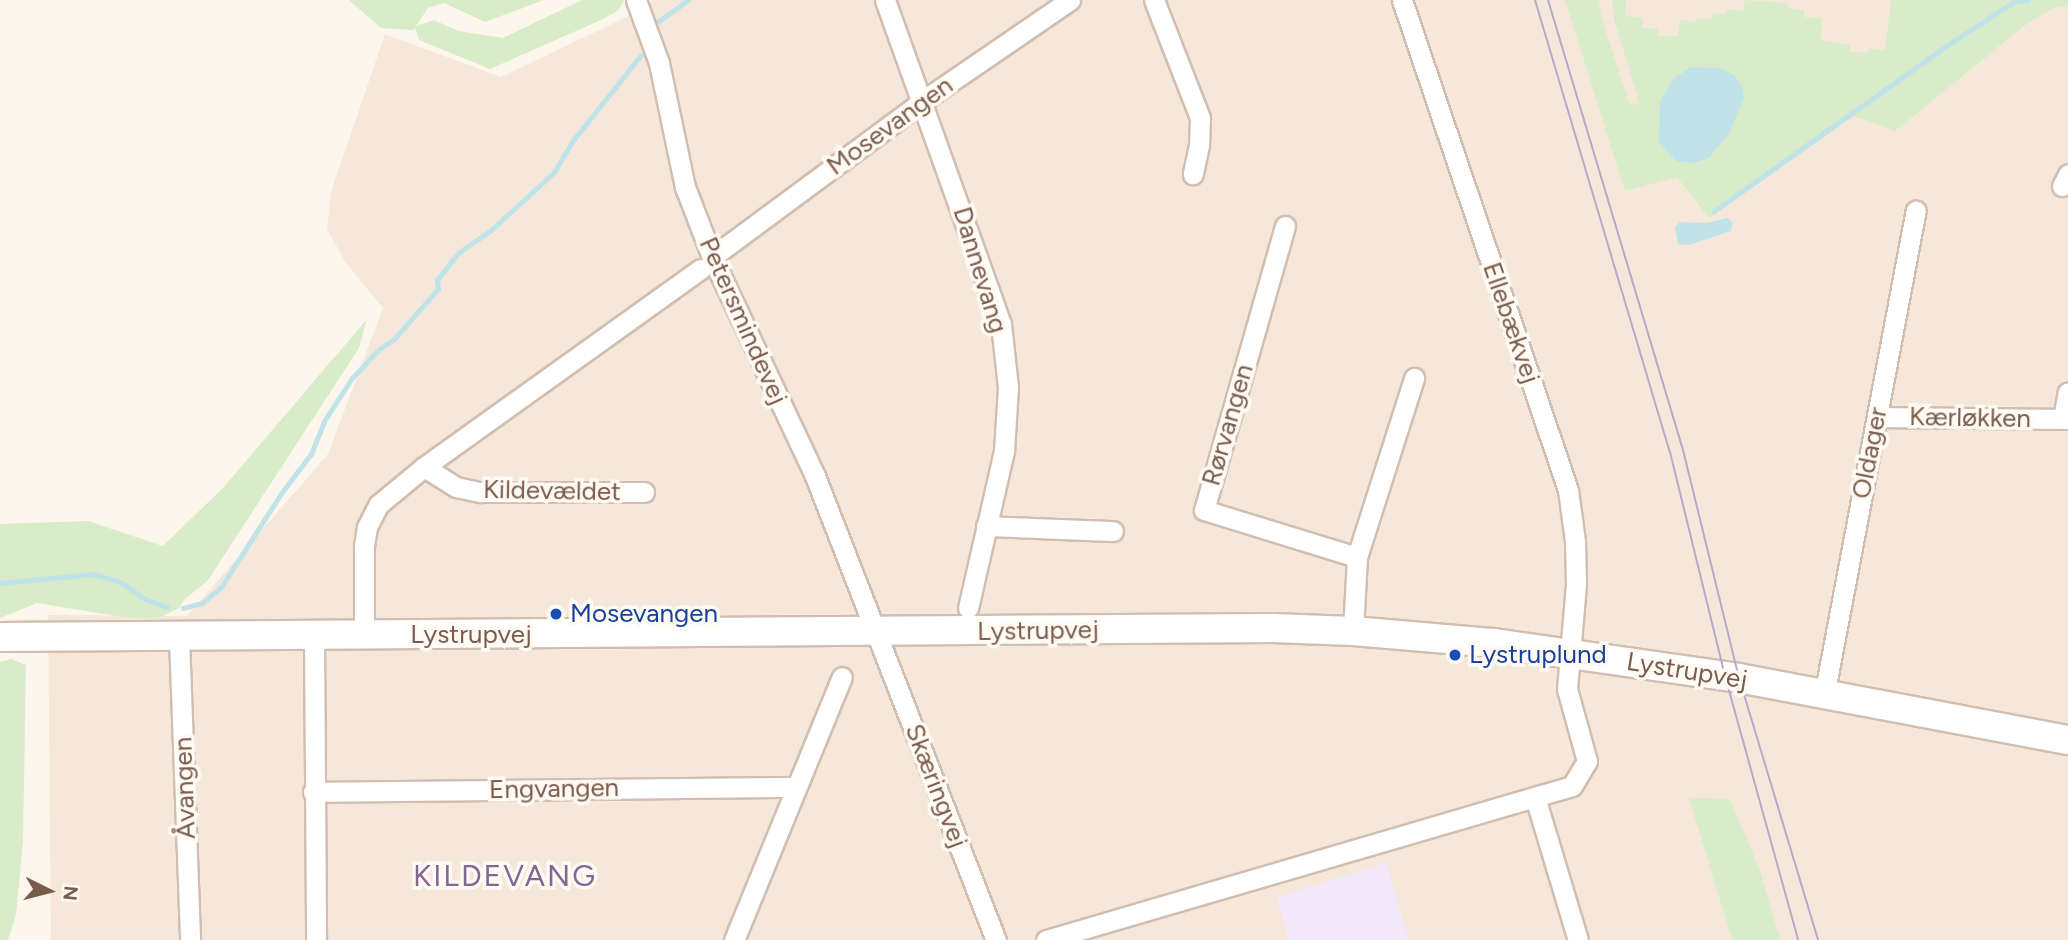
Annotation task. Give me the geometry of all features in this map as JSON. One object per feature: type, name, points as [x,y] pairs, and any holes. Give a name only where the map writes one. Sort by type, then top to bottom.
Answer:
[{"type":"street","name":"Petersmindevej","points":[[636,0],[659,63],[685,187],[707,263],[815,476],[877,633]]},
{"type":"street","name":"Dannevang","points":[[885,0],[924,100],[1001,324],[1008,387],[1004,451],[968,608]]},
{"type":"street","name":"Mosevangen","points":[[363,635],[367,527],[378,505],[424,467],[707,263],[924,100],[1070,0]]},
{"type":"street","points":[[1154,0],[1200,118],[1199,145],[1193,174]]},
{"type":"street","name":"Ellebækvej","points":[[1402,0],[1568,490],[1575,541],[1576,584],[1568,653]]},
{"type":"street","name":"Oldager","points":[[1824,696],[1916,211]]},
{"type":"street","name":"Rørvangen","points":[[1285,226],[1204,510],[1357,557]]},
{"type":"street","points":[[1353,631],[1357,557],[1414,378]]},
{"type":"street","name":"Kærløkken","points":[[1877,417],[2066,419],[2068,392]]},
{"type":"street","name":"Kildevældet","points":[[424,467],[456,487],[480,492],[643,492]]},
{"type":"street","points":[[986,526],[1113,531]]},
{"type":"street","name":"Lystrupvej","points":[[0,637],[877,633],[1260,628],[1353,631],[1494,643],[1739,678],[2068,740]]},
{"type":"street","name":"Skæringvej","points":[[877,633],[996,940]]},
{"type":"street","points":[[314,636],[316,940]]},
{"type":"street","name":"Åvangen","points":[[179,637],[190,940]]},
{"type":"street","points":[[1045,940],[1572,786],[1587,761],[1567,689],[1568,653]]},
{"type":"street","points":[[734,940],[842,677]]},
{"type":"street","name":"Engvangen","points":[[313,792],[795,787]]},
{"type":"street","points":[[1535,797],[1578,940]]},
{"type":"shaded area","points":[[653,0],[2068,0],[2068,940],[51,940],[48,615],[187,616],[328,454],[383,308],[345,262],[327,228],[331,192],[385,34],[501,77],[637,12]]},
{"type":"shaded area","points":[[1386,863],[1409,940],[1289,940],[1277,897]]},
{"type":"green space","points":[[349,0],[544,0],[485,22],[444,3],[428,8],[416,26],[434,20],[458,31],[503,38],[582,0],[624,0],[619,10],[601,20],[490,69],[419,40],[415,28],[381,28]]},
{"type":"green space","points":[[1565,0],[1599,0],[1601,16],[1629,103],[1640,105],[1614,19],[1612,0],[1626,0],[1625,16],[1642,18],[1642,28],[1658,29],[1659,36],[1678,36],[1680,20],[1695,22],[1696,18],[1711,19],[1712,13],[1726,14],[1727,9],[1743,11],[1745,0],[1788,3],[1788,8],[1804,10],[1804,17],[1822,18],[1821,40],[1850,45],[1850,52],[1868,53],[1869,48],[1885,50],[1891,0],[2068,0],[2068,6],[2053,8],[2024,26],[1895,131],[1854,116],[1709,218],[1677,177],[1625,191]]},
{"type":"green space","points":[[367,319],[359,348],[208,580],[184,600],[179,608],[159,618],[129,618],[37,603],[0,618],[0,524],[88,521],[163,546],[223,488]]},
{"type":"green space","points":[[11,659],[26,665],[23,841],[16,915],[8,940],[0,940],[0,662]]},
{"type":"green space","points":[[1689,798],[1730,799],[1760,871],[1780,940],[1732,940]]},
{"type":"water","points":[[1691,67],[1719,68],[1734,75],[1742,86],[1744,98],[1729,133],[1709,158],[1694,163],[1676,161],[1659,143],[1660,101],[1673,79]]},
{"type":"water","points":[[1728,218],[1733,223],[1731,231],[1688,245],[1678,244],[1675,227],[1680,222],[1707,223]]},
{"type":"waterway","points":[[659,21],[688,0]]},
{"type":"waterway","points":[[1714,211],[1952,42],[2015,1],[2028,0]]},
{"type":"waterway","points":[[183,608],[202,603],[221,587],[282,492],[311,454],[324,421],[352,378],[378,350],[394,339],[438,289],[437,280],[458,253],[491,230],[554,172],[574,139],[641,55]]},
{"type":"waterway","points":[[0,583],[94,574],[121,582],[143,598],[167,607]]},
{"type":"tram line","points":[[1535,0],[1670,452],[1725,676],[1798,940]]},
{"type":"tram line","points":[[1548,0],[1683,450],[1739,678],[1818,940]]},
{"type":"place","name":"Mosevangen","points":[[556,614]]},
{"type":"place","name":"Lystruplund","points":[[1455,655]]},
{"type":"district","name":"KILDEVANG","points":[[505,876]]}]
